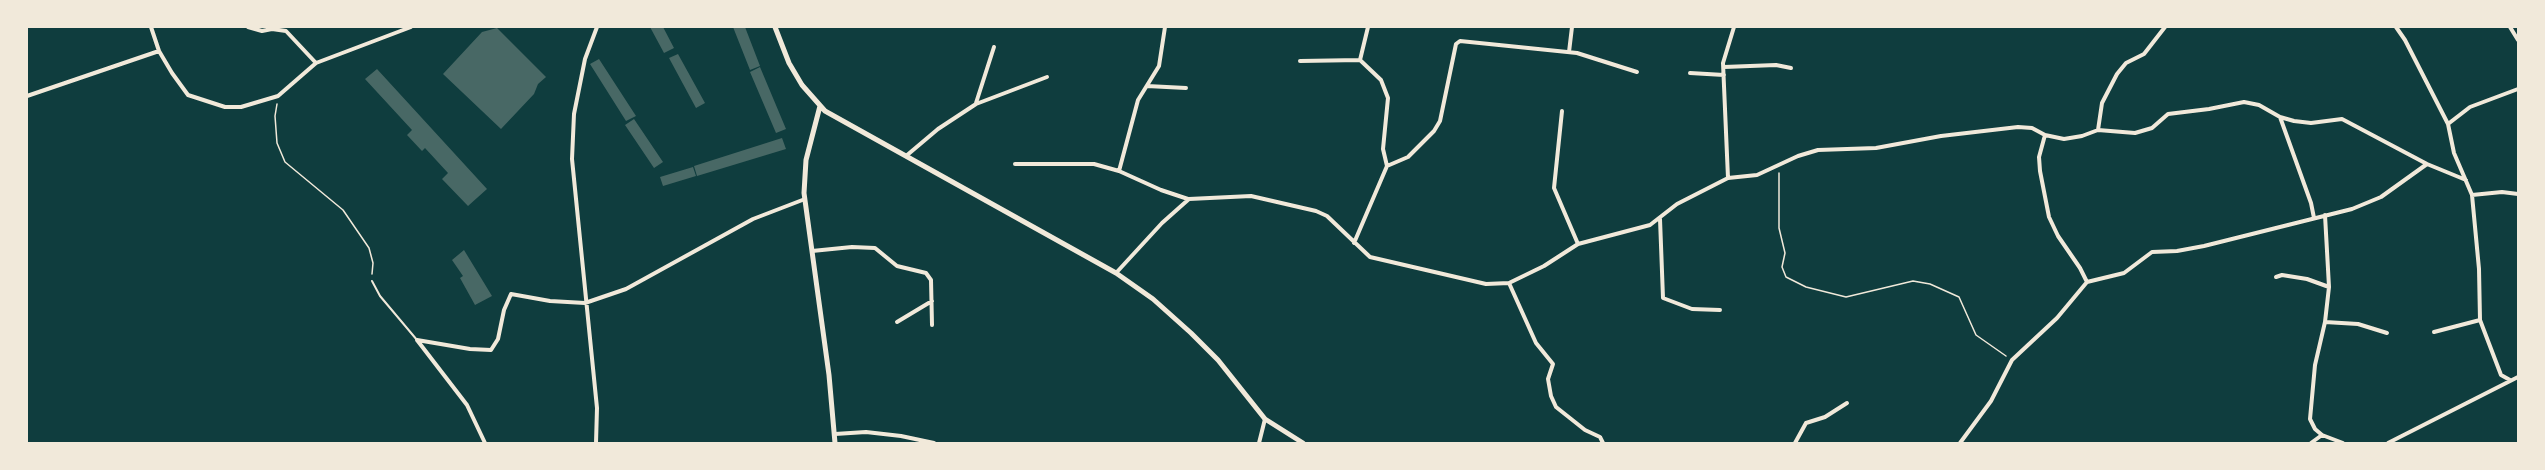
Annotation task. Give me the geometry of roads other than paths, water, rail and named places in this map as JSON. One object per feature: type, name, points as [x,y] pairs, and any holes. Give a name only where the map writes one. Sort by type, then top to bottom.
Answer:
[{"type":"main road","points":[[775,27],[802,85],[820,106],[838,119],[1116,273],[1153,299],[1191,333],[1230,374],[1265,419],[1303,443]]},
{"type":"main road","points":[[820,106],[804,170],[805,200],[835,443]]},
{"type":"street","points":[[151,27],[159,51],[188,95],[204,102],[241,108],[278,96],[316,63],[411,27]]},
{"type":"street","points":[[249,27],[262,32],[272,29],[286,31],[316,63]]},
{"type":"street","points":[[596,443],[597,408],[572,159],[574,114],[585,59],[597,27]]},
{"type":"street","points":[[1119,171],[1138,100],[1159,66],[1165,27]]},
{"type":"street","points":[[1360,60],[1368,27]]},
{"type":"street","points":[[1569,52],[1572,27]]},
{"type":"street","points":[[1728,178],[1724,68],[1734,27]]},
{"type":"street","points":[[2098,130],[2102,103],[2117,74],[2126,63],[2144,54],[2165,27]]},
{"type":"street","points":[[2396,27],[2448,124],[2454,153],[2472,195],[2479,269],[2480,320],[2501,375],[2510,380]]},
{"type":"street","points":[[2510,27],[2518,40]]},
{"type":"street","points":[[1387,166],[1408,157],[1434,131],[1440,121],[1457,42],[1569,52],[1637,72]]},
{"type":"street","points":[[976,104],[993,47]]},
{"type":"street","points":[[27,96],[159,51]]},
{"type":"street","points":[[1300,61],[1360,60],[1382,80],[1388,98],[1383,148],[1387,166],[1353,243]]},
{"type":"street","points":[[1724,68],[1776,65],[1791,68]]},
{"type":"street","points":[[1690,73],[1724,75]]},
{"type":"street","points":[[906,156],[938,129],[976,104],[1047,77]]},
{"type":"street","points":[[1147,86],[1186,88]]},
{"type":"street","points":[[2448,124],[2470,107],[2518,89]]},
{"type":"street","points":[[1015,164],[1094,164],[1119,171],[1161,190],[1189,199],[1251,196],[1316,211],[1327,216],[1370,257],[1486,284],[1509,283],[1544,266],[1578,243],[1650,225],[1677,204],[1728,178],[1757,175],[1798,156],[1818,150],[1876,148],[1941,136],[2018,127],[2032,128],[2045,135],[2064,139],[2098,130],[2135,133],[2151,128],[2168,114],[2244,102],[2259,105],[2280,117],[2311,123],[2342,119],[2427,164],[2466,180]]},
{"type":"street","points":[[1562,111],[1554,188],[1578,243]]},
{"type":"street","points":[[2280,117],[2311,202],[2314,218]]},
{"type":"street","points":[[2045,135],[2039,157],[2049,217],[2058,236],[2087,282]]},
{"type":"street","points":[[1960,443],[1991,401],[2012,360],[2057,318],[2087,282],[2124,273],[2155,251],[2177,251],[2204,246],[2352,209],[2381,197],[2427,164]]},
{"type":"street","points":[[2472,195],[2502,192],[2518,194]]},
{"type":"street","points":[[1116,273],[1162,223],[1189,199]]},
{"type":"street","points":[[417,340],[470,349],[491,350],[498,339],[504,310],[511,294],[585,303],[626,289],[753,219],[805,200]]},
{"type":"street","points":[[2325,215],[2329,287],[2325,322],[2314,365],[2310,418],[2315,429],[2322,435],[2343,443]]},
{"type":"street","points":[[1660,219],[1663,298],[1692,309],[1720,310]]},
{"type":"street","points":[[812,251],[852,247],[875,248],[897,266],[926,273],[931,280],[932,325]]},
{"type":"street","points":[[2276,277],[2282,275],[2307,279],[2329,287]]},
{"type":"street","points":[[1509,283],[1536,343],[1553,364],[1548,379],[1556,407],[1585,430],[1600,436],[1603,443]]},
{"type":"street","points":[[897,322],[932,301]]},
{"type":"street","points":[[2434,332],[2480,320]]},
{"type":"street","points":[[2325,322],[2358,324],[2386,333]]},
{"type":"street","points":[[417,340],[467,405],[485,443]]},
{"type":"street","points":[[2388,443],[2518,377]]},
{"type":"street","points":[[1795,443],[1806,423],[1831,414],[1847,403]]},
{"type":"street","points":[[1259,443],[1265,419]]},
{"type":"street","points":[[835,434],[866,432],[934,443]]},
{"type":"street","points":[[2311,443],[2322,435]]},
{"type":"lane","points":[[372,281],[380,296],[417,340]]}]
